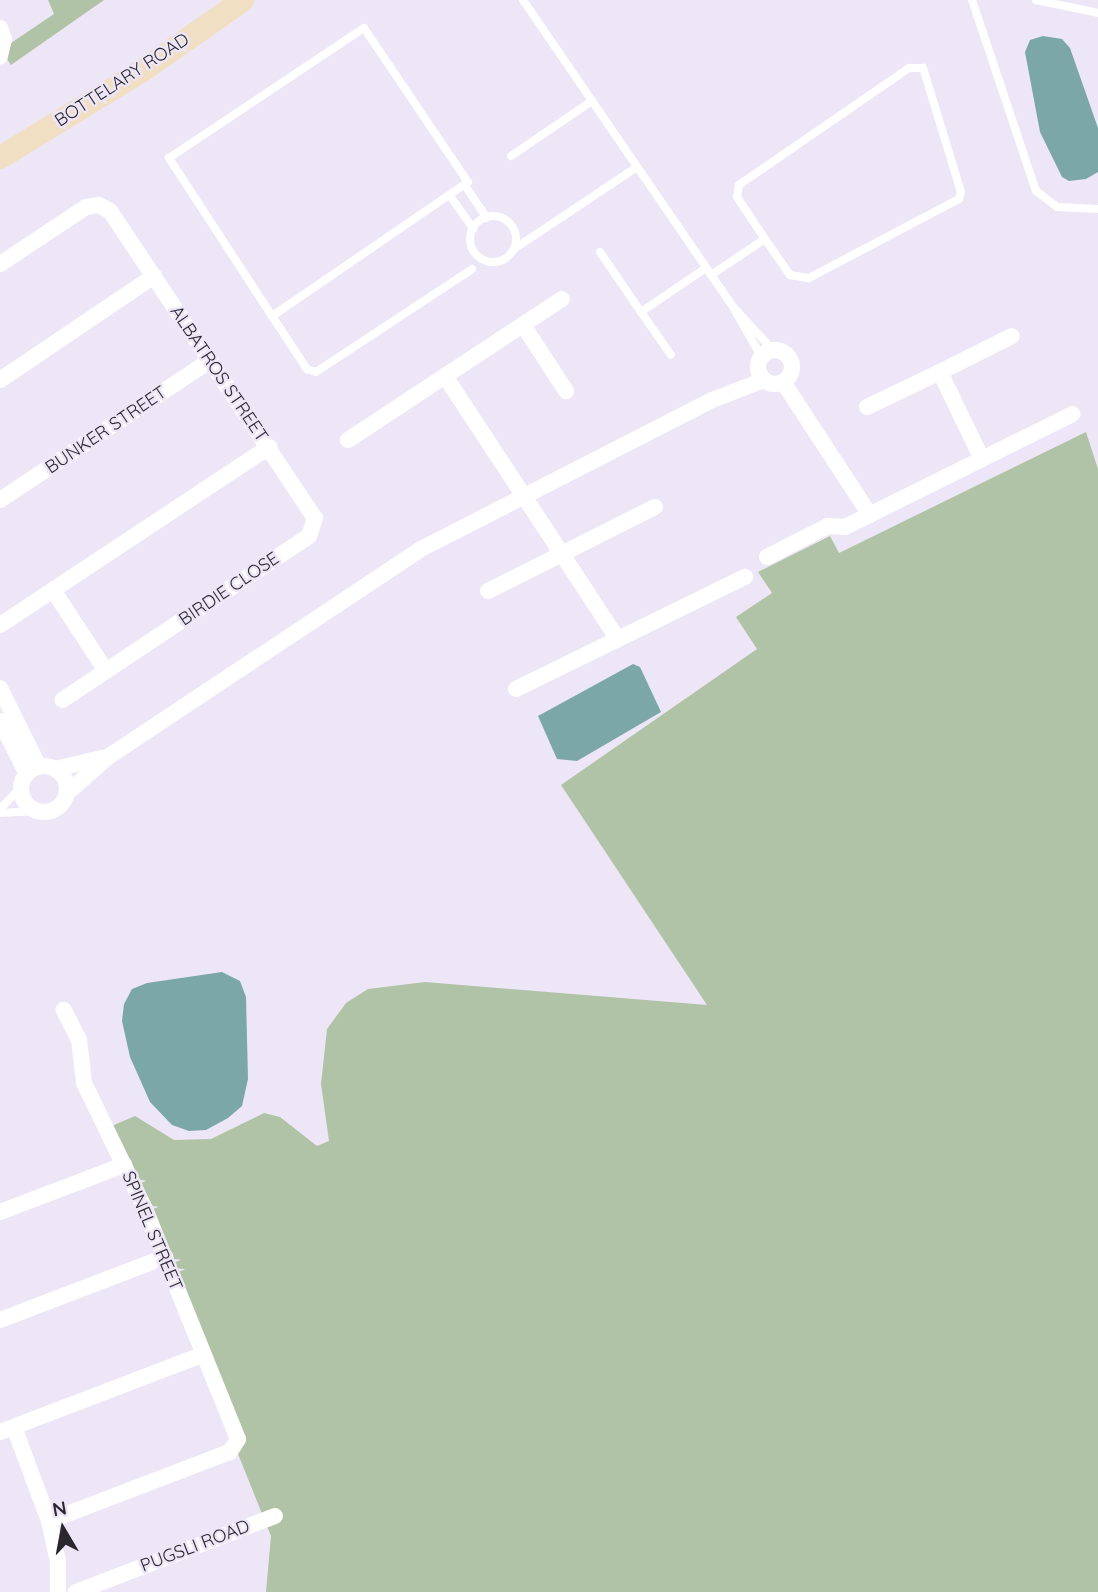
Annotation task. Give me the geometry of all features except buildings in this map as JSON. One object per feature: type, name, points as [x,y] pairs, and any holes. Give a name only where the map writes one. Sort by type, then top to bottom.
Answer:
[{"type":"main road","name":"BOTTELARY ROAD","points":[[0,157],[145,68],[242,0]]},
{"type":"street","points":[[0,28],[4,39],[0,57]]},
{"type":"street","name":"ALBATROS STREET","points":[[0,264],[86,206],[99,205],[110,211],[269,447],[0,625]]},
{"type":"street","points":[[0,380],[154,276]]},
{"type":"street","points":[[348,440],[562,299]]},
{"type":"street","points":[[523,325],[566,391]]},
{"type":"street","points":[[867,407],[1012,336]]},
{"type":"street","points":[[0,688],[35,774],[26,804],[36,811],[58,808],[67,793],[108,757],[402,560],[712,400],[764,364],[790,358],[791,371],[783,382]]},
{"type":"street","name":"BUNKER STREET","points":[[0,500],[211,360]]},
{"type":"street","points":[[764,364],[783,382],[870,515]]},
{"type":"street","points":[[940,372],[982,459]]},
{"type":"street","points":[[445,376],[618,639]]},
{"type":"street","points":[[767,557],[828,526],[845,527],[1073,414]]},
{"type":"street","name":"BIRDIE CLOSE","points":[[62,700],[314,531],[313,511],[269,447]]},
{"type":"street","points":[[488,591],[655,507]]},
{"type":"street","points":[[516,689],[746,577]]},
{"type":"street","points":[[53,590],[106,671]]},
{"type":"street","points":[[0,721],[35,774],[66,782],[67,793]]},
{"type":"street","points":[[35,774],[108,757]]},
{"type":"street","name":"SPINEL STREET","points":[[49,1521],[230,1452],[238,1439],[165,1257],[84,1083],[79,1040],[64,1010]]},
{"type":"street","points":[[0,1212],[124,1165]]},
{"type":"street","points":[[0,1320],[165,1257]]},
{"type":"street","points":[[58,1592],[58,1562],[49,1521],[7,1429],[204,1354]]},
{"type":"street","name":"PUGSLI ROAD","points":[[76,1592],[275,1516]]},
{"type":"street","points":[[58,1562],[76,1592]]},
{"type":"lane","points":[[523,0],[733,307],[764,364]]},
{"type":"lane","points":[[972,0],[1036,191],[1057,207],[1098,209]]},
{"type":"lane","points":[[1036,0],[1098,13]]},
{"type":"lane","points":[[472,269],[316,372],[307,369],[170,165],[173,153],[364,28],[467,176],[466,187],[487,218]]},
{"type":"lane","points":[[909,68],[923,68],[961,192],[959,199],[804,279],[790,275],[765,239],[737,198],[739,185],[909,68]]},
{"type":"lane","points":[[511,156],[592,101]]},
{"type":"lane","points":[[451,197],[473,229],[472,247],[483,260],[501,261],[514,248],[637,167]]},
{"type":"lane","points":[[272,316],[466,187]]},
{"type":"lane","points":[[473,229],[487,218],[506,220],[514,230],[514,248]]},
{"type":"lane","points":[[514,230],[537,233]]},
{"type":"lane","points":[[641,312],[765,239]]},
{"type":"lane","points":[[600,252],[671,355]]},
{"type":"lane","points":[[733,307],[764,364]]},
{"type":"lane","points":[[0,811],[35,774]]},
{"type":"lane","points":[[0,811],[36,811]]},
{"type":"shaded area","points":[[48,0],[104,0],[11,65],[7,59],[11,43],[54,14]]},
{"type":"shaded area","points":[[1043,36],[1062,39],[1070,48],[1098,128],[1098,172],[1086,179],[1069,181],[1062,177],[1040,132],[1025,52],[1030,40]]},
{"type":"shaded area","points":[[1086,432],[1098,469],[1098,1592],[266,1592],[271,1536],[107,1128],[135,1116],[174,1140],[211,1139],[264,1113],[280,1117],[317,1146],[329,1141],[321,1084],[327,1029],[346,1003],[368,989],[425,982],[707,1005],[561,785],[757,649],[736,617],[772,593],[758,572],[830,536],[839,553]]},
{"type":"shaded area","points":[[633,664],[640,667],[661,712],[577,761],[557,759],[538,716]]},
{"type":"shaded area","points":[[222,972],[240,981],[246,997],[248,1079],[242,1106],[228,1118],[206,1130],[189,1131],[172,1125],[150,1102],[130,1057],[122,1021],[124,1004],[132,989],[147,983]]}]
